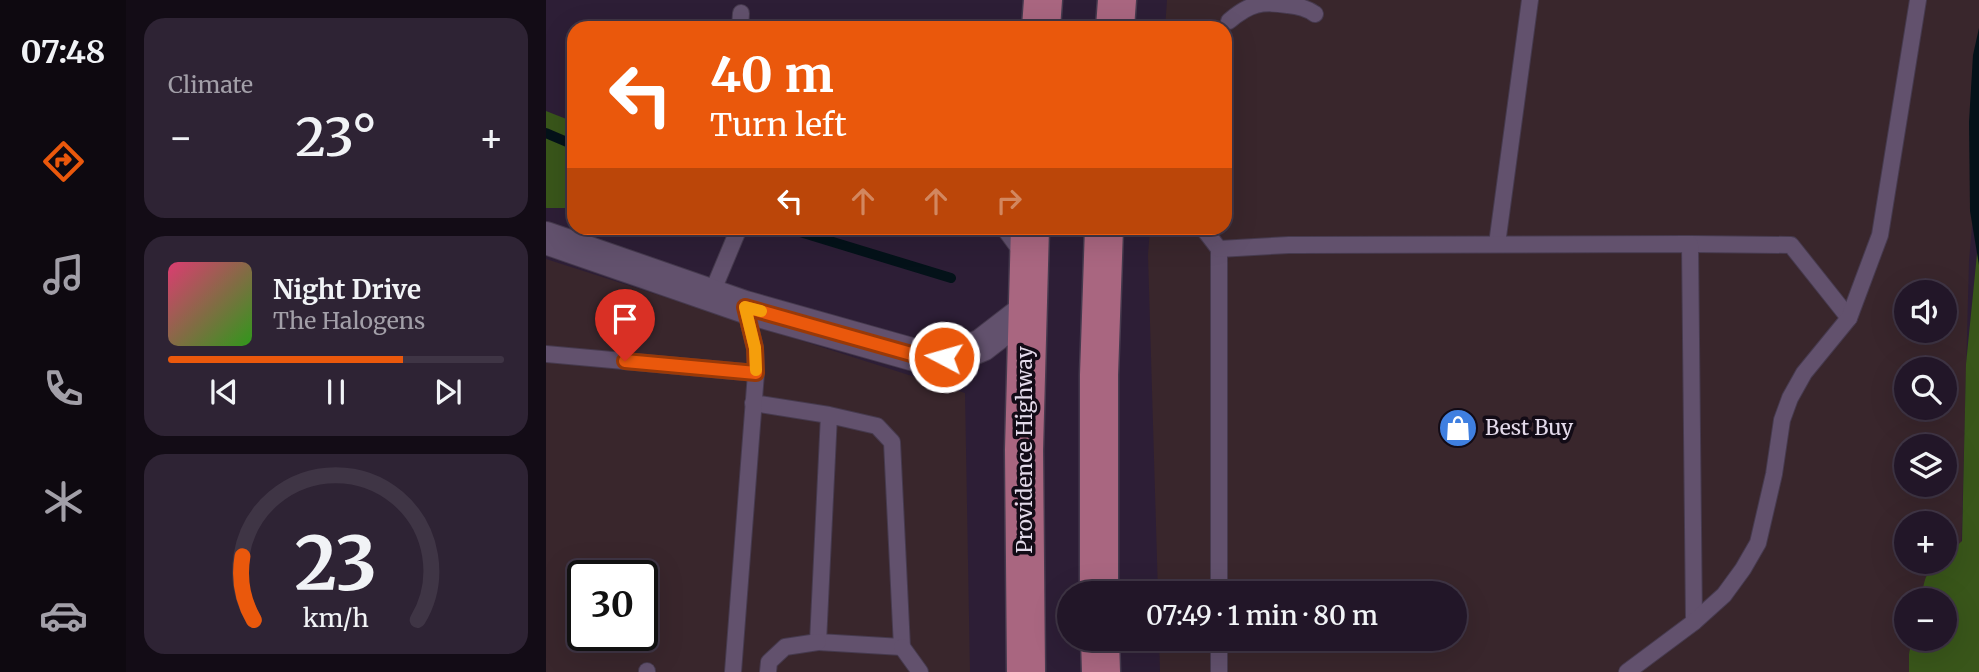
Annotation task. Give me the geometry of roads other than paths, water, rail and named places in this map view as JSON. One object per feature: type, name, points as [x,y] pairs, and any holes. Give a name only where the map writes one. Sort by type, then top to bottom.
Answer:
[{"type":"highway","points":[[1042,21],[1043,0]]},
{"type":"highway","points":[[1116,21],[1117,0]]},
{"type":"highway","points":[[1099,581],[1099,375],[1104,235]]},
{"type":"highway","name":"Providence Highway","points":[[1026,672],[1024,464],[1029,244]]},
{"type":"highway","points":[[1100,651],[1101,672]]},
{"type":"street","points":[[546,238],[745,307],[929,359],[958,355],[982,345],[1026,311]]},
{"type":"lane","points":[[1497,244],[1530,0]]},
{"type":"lane","points":[[1627,672],[1695,622],[1724,595],[1744,569],[1758,543],[1774,474],[1782,421],[1790,398],[1804,373],[1849,318],[1880,235],[1917,0]]},
{"type":"lane","points":[[1230,21],[1251,5],[1271,2],[1300,6],[1315,14]]},
{"type":"lane","points":[[710,295],[735,235]]},
{"type":"lane","points":[[1208,235],[1219,249],[1219,581]]},
{"type":"lane","points":[[1690,244],[1695,622]]},
{"type":"lane","points":[[1219,249],[1289,245],[1791,245],[1849,318]]},
{"type":"lane","points":[[733,672],[756,373],[755,348],[745,307]]},
{"type":"lane","points":[[546,354],[756,373]]},
{"type":"lane","points":[[753,403],[877,426],[892,442],[902,647],[920,672]]},
{"type":"lane","points":[[818,642],[829,415]]},
{"type":"lane","points":[[768,672],[769,662],[785,647],[818,642],[902,647]]},
{"type":"lane","points":[[1219,651],[1219,672]]},
{"type":"waterway","points":[[546,133],[567,142]]},
{"type":"waterway","points":[[810,235],[951,278]]},
{"type":"place","name":"Best Buy","points":[[1458,428]]}]
